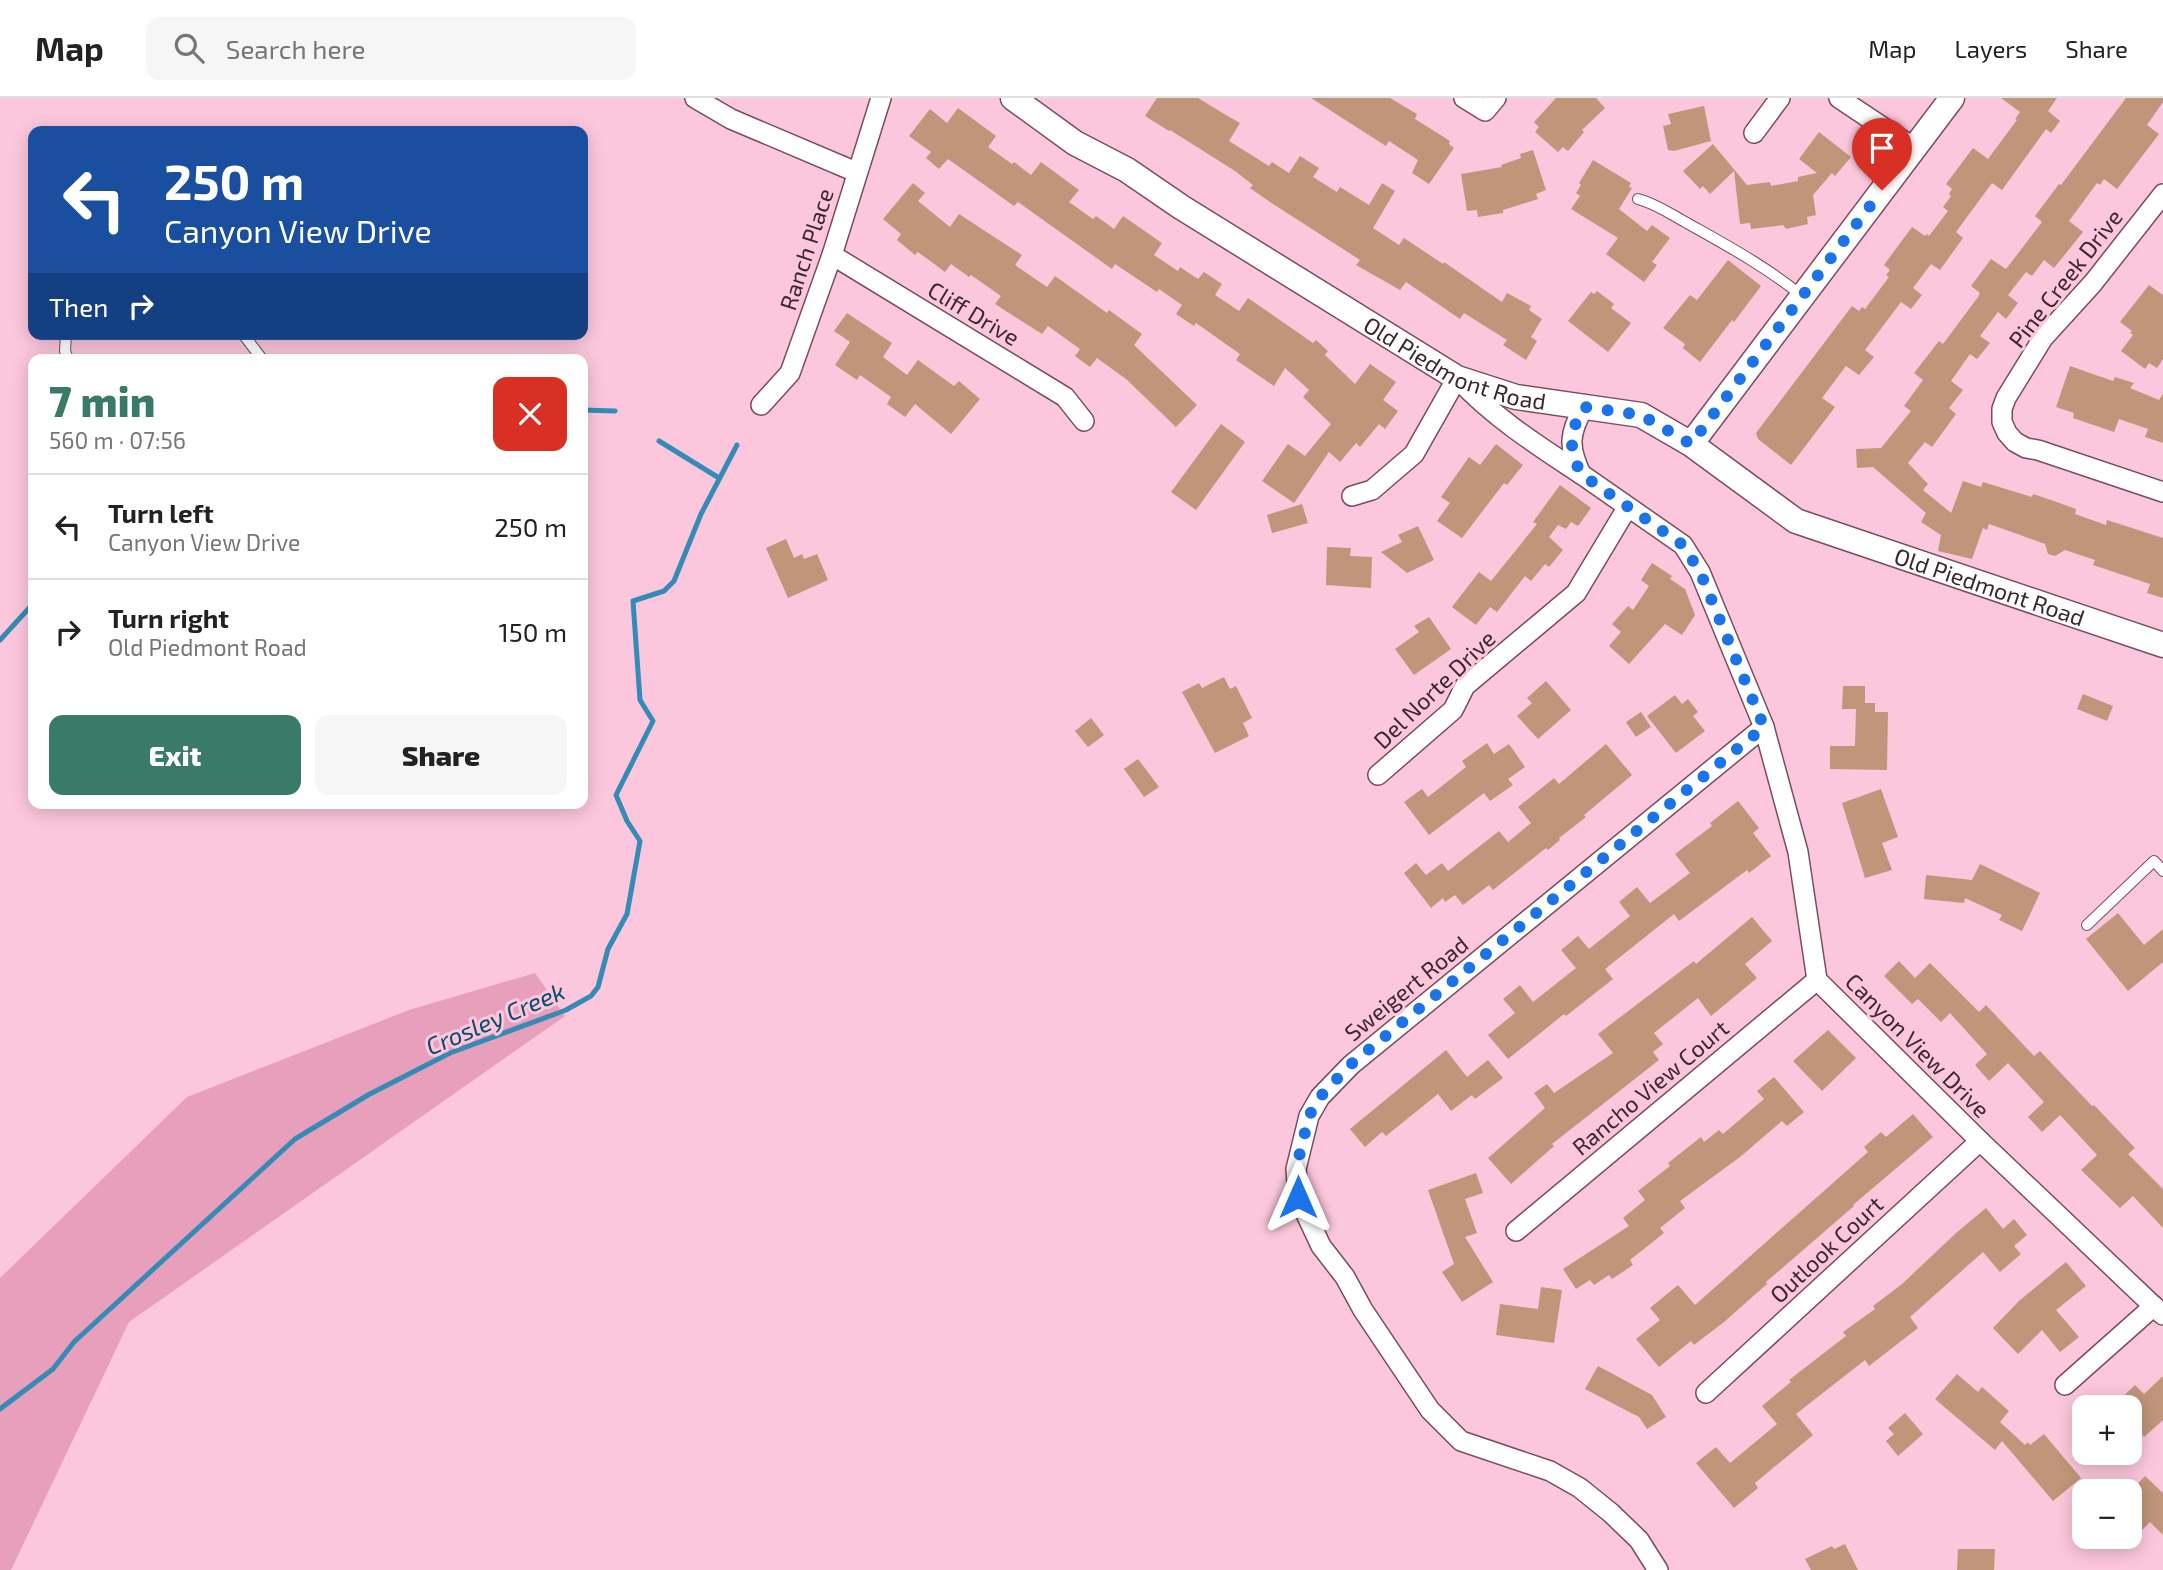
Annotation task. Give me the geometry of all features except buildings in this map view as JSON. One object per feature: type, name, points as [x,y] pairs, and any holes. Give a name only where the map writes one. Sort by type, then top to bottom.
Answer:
[{"type":"street","points":[[695,98],[731,119],[856,172]]},
{"type":"street","name":"Ranch Place","points":[[761,405],[790,373],[832,255],[881,98]]},
{"type":"street","name":"Old Piedmont Road","points":[[1013,98],[1074,143],[1127,170],[1181,207],[1457,378],[1516,397],[1641,415],[1691,444],[1796,521],[2163,645]]},
{"type":"street","points":[[1464,98],[1485,111],[1496,98]]},
{"type":"street","points":[[1754,133],[1780,98]]},
{"type":"street","points":[[1839,98],[1914,148]]},
{"type":"street","points":[[1691,444],[1952,98]]},
{"type":"street","name":"Pine Creek Drive","points":[[2163,194],[2093,283],[2043,338],[2002,409],[2007,433],[2015,442],[2026,448],[2163,492]]},
{"type":"street","name":"Cliff Drive","points":[[832,255],[1065,397],[1084,421]]},
{"type":"street","points":[[1353,496],[1372,490],[1414,454],[1457,378]]},
{"type":"street","name":"Canyon View Drive","points":[[1457,378],[1479,402],[1515,430],[1683,545],[1700,572],[1764,727],[1798,852],[1817,980],[1980,1141],[2158,1310]]},
{"type":"street","points":[[1581,474],[1573,458],[1571,443],[1575,422],[1584,407]]},
{"type":"street","name":"Del Norte Drive","points":[[1378,775],[1453,710],[1465,686],[1576,593],[1627,508]]},
{"type":"street","name":"Sweigert Road","points":[[1658,1570],[1639,1540],[1580,1488],[1550,1471],[1461,1441],[1430,1410],[1363,1310],[1345,1277],[1321,1246],[1298,1197],[1296,1169],[1309,1116],[1320,1097],[1350,1065],[1764,727]]},
{"type":"street","name":"Rancho View Court","points":[[1516,1231],[1817,980]]},
{"type":"street","name":"Outlook Court","points":[[1706,1393],[1980,1141]]},
{"type":"street","points":[[2065,1385],[2158,1310]]},
{"type":"lane","points":[[1638,199],[1656,204],[1717,240],[1757,264],[1802,297]]},
{"type":"lane","points":[[248,340],[258,354]]},
{"type":"lane","points":[[2087,925],[2154,861],[2163,871]]},
{"type":"shaded area","points":[[535,973],[565,1016],[129,1322],[11,1570],[0,1570],[0,1278],[187,1097],[409,1010]]},
{"type":"waterway","points":[[588,410],[615,411]]},
{"type":"waterway","points":[[659,441],[719,478]]},
{"type":"waterway","name":"Crosley Creek","points":[[0,1409],[53,1369],[74,1342],[295,1139],[368,1095],[450,1053],[566,1010],[591,996],[598,987],[608,949],[627,914],[640,841],[627,821],[616,795],[653,721],[640,700],[633,601],[664,591],[674,581],[701,514],[737,445]]},
{"type":"waterway","points":[[0,640],[28,609]]},
{"type":"route","points":[[1298,1197],[1296,1169],[1309,1116],[1320,1097],[1350,1065],[1764,727],[1700,572],[1683,545],[1581,474],[1573,458],[1571,443],[1575,422],[1584,407],[1641,415],[1691,444],[1882,190]]}]
